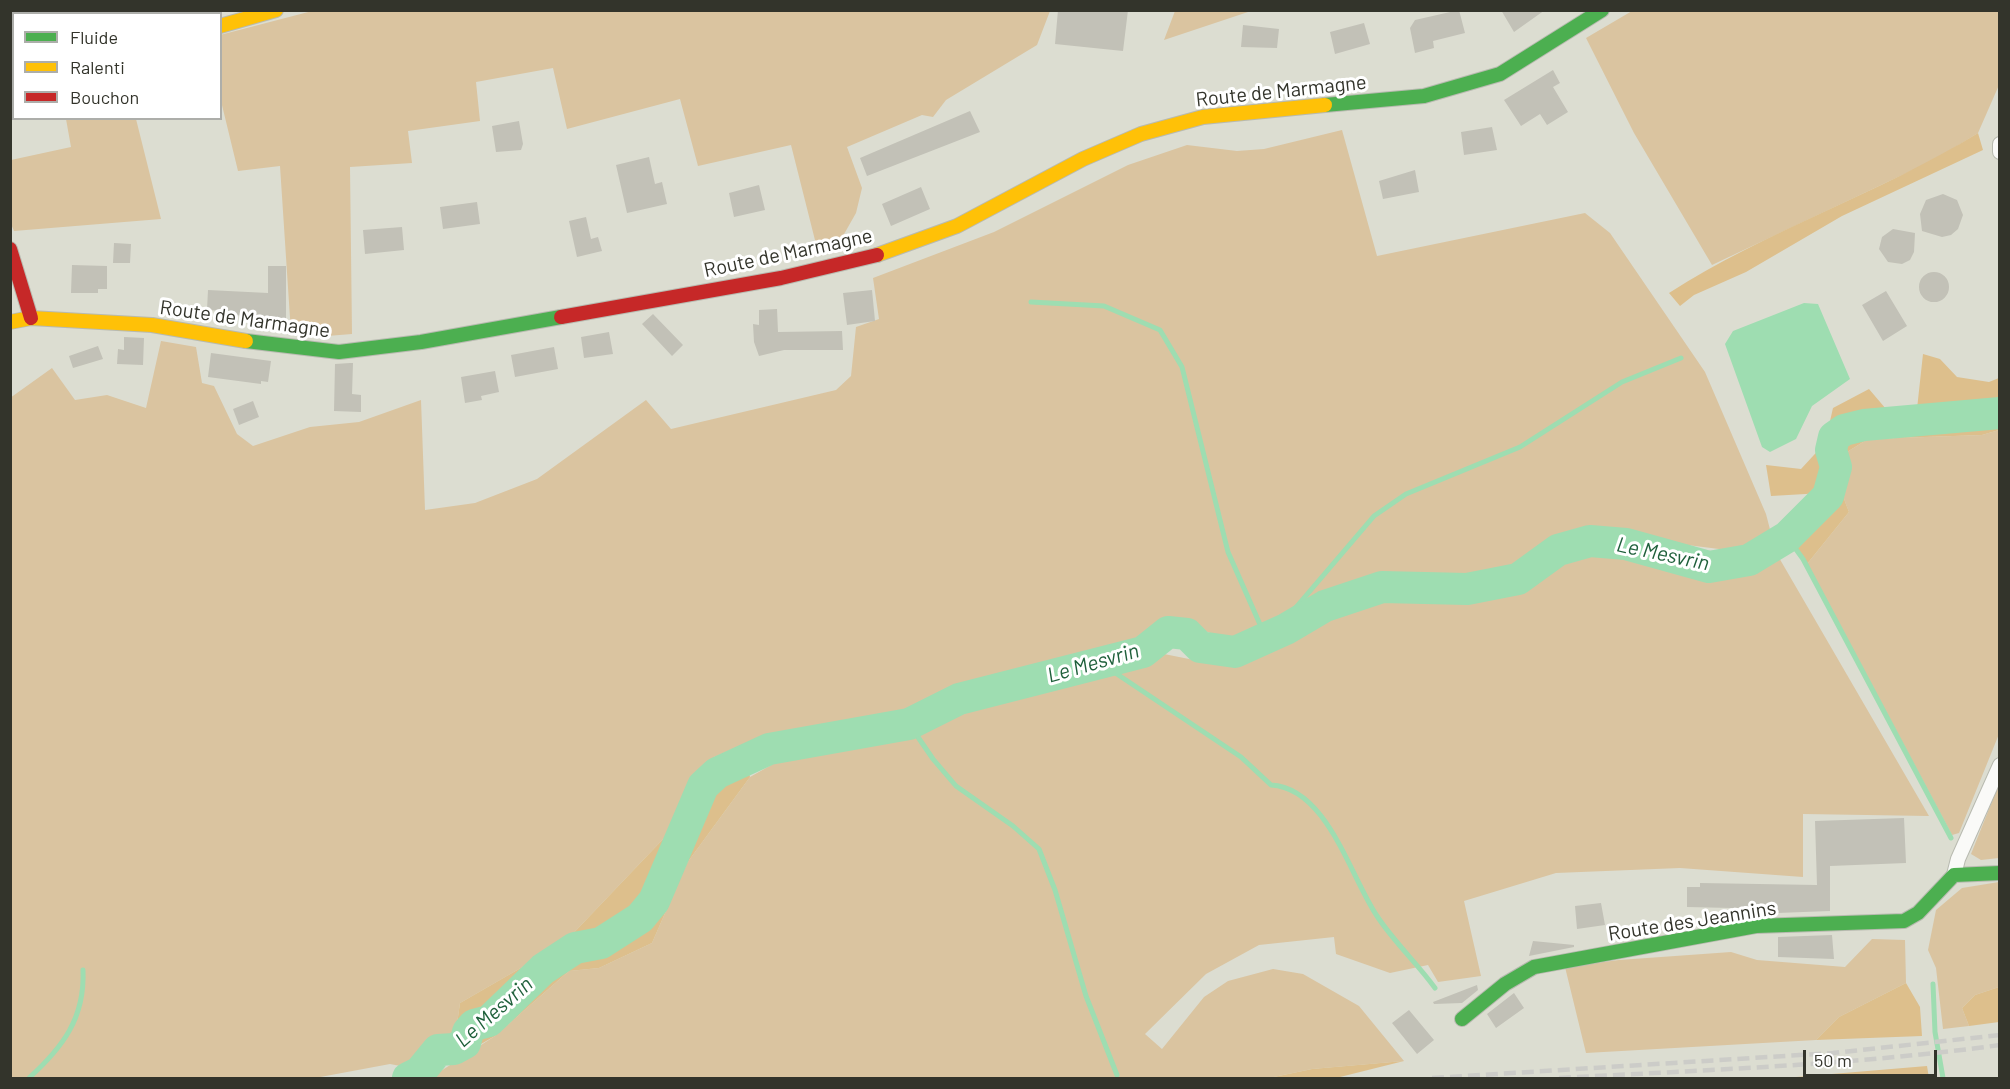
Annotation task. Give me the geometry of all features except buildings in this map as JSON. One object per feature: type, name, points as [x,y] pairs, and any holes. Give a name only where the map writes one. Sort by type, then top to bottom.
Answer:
[{"type":"main road","points":[[222,25],[276,10]]},
{"type":"main road","name":"Route de Marmagne","points":[[10,322],[31,318],[152,325],[273,346],[339,352],[421,342],[781,278],[861,261],[957,226],[1083,159],[1141,134],[1203,117],[1424,96],[1500,74],[1581,16],[1602,10]]},
{"type":"main road","points":[[10,249],[31,318]]},
{"type":"main road","points":[[1954,875],[2000,873]]},
{"type":"main road","name":"Route des Jeannins","points":[[1462,1019],[1505,984],[1534,968],[1756,926],[1904,921],[1918,913],[1954,875]]},
{"type":"street","points":[[2000,144],[2000,152]]},
{"type":"street","points":[[1954,875],[1958,859],[2000,765]]},
{"type":"shaded area","points":[[316,10],[1050,11],[1037,45],[946,100],[933,117],[922,115],[847,147],[862,188],[856,213],[835,250],[819,256],[791,145],[698,166],[680,99],[567,129],[553,68],[476,82],[480,121],[408,131],[412,163],[350,167],[352,334],[327,336],[291,333],[280,166],[238,171],[222,105],[222,34]]},
{"type":"shaded area","points":[[1175,10],[1251,11],[1164,40]]},
{"type":"shaded area","points":[[1632,11],[1999,11],[1999,85],[1978,133],[1936,159],[1712,265],[1634,133],[1586,38]]},
{"type":"shaded area","points":[[66,120],[136,120],[161,219],[14,231],[11,224],[11,160],[71,147]]},
{"type":"shaded area","points":[[1342,130],[1377,256],[1585,213],[1610,233],[1705,372],[1766,514],[1773,541],[1727,550],[1608,535],[1569,539],[1510,571],[1473,583],[1379,581],[1318,598],[1240,643],[1172,620],[1131,647],[983,678],[904,717],[829,726],[742,745],[714,757],[665,837],[564,943],[460,1003],[455,1038],[432,1040],[411,1068],[390,1064],[315,1078],[11,1078],[10,398],[52,368],[75,400],[107,395],[146,408],[161,341],[196,347],[202,383],[214,386],[237,434],[253,446],[310,427],[359,422],[421,400],[425,510],[475,503],[537,479],[646,400],[671,429],[836,390],[851,376],[856,327],[879,319],[873,278],[994,232],[1128,165],[1187,145],[1237,151],[1264,149]]},
{"type":"shaded area","points":[[1978,133],[1983,150],[1842,216],[1746,272],[1694,295],[1680,306],[1669,293],[1745,250],[1902,175]]},
{"type":"shaded area","points":[[1804,303],[1818,304],[1850,379],[1812,406],[1796,439],[1770,452],[1762,447],[1725,344],[1733,331]]},
{"type":"shaded area","points":[[1923,354],[1940,359],[1957,377],[1989,382],[1999,378],[1999,430],[1982,435],[1868,439],[1847,452],[1841,491],[1849,512],[1807,564],[1794,545],[1840,492],[1771,496],[1766,465],[1801,469],[1825,443],[1833,408],[1869,389],[1886,409],[1917,409]]},
{"type":"shaded area","points":[[1999,430],[1999,734],[1959,833],[1952,835],[1807,564],[1849,512],[1841,491],[1847,452],[1868,439],[1982,435]]},
{"type":"shaded area","points":[[1591,549],[1616,550],[1662,568],[1695,572],[1745,566],[1778,556],[1929,816],[1803,814],[1803,877],[1680,868],[1556,873],[1464,901],[1481,976],[1438,982],[1428,965],[1390,973],[1336,954],[1334,937],[1259,945],[1206,974],[1145,1034],[1162,1049],[1204,997],[1228,981],[1273,969],[1303,974],[1359,1006],[1404,1061],[1312,1069],[1269,1078],[430,1078],[495,1036],[569,971],[599,968],[652,943],[687,863],[750,777],[789,755],[873,746],[941,719],[968,702],[1142,664],[1164,654],[1204,662],[1236,658],[1315,622],[1399,595],[1478,599],[1518,584],[1557,558]]},
{"type":"shaded area","points":[[742,745],[750,777],[687,863],[652,943],[599,968],[569,971],[495,1036],[467,1052],[455,1038],[460,1003],[564,943],[665,837],[714,757]]},
{"type":"shaded area","points":[[1999,784],[1999,858],[1981,860],[1971,854]]},
{"type":"shaded area","points":[[1999,882],[1999,987],[1975,995],[1962,1008],[1969,1026],[1943,1029],[1936,968],[1928,950],[1936,910],[1962,888]]},
{"type":"shaded area","points":[[1872,939],[1905,940],[1906,983],[1839,1017],[1816,1040],[1586,1053],[1565,967],[1619,960],[1731,952],[1757,960],[1845,967]]},
{"type":"shaded area","points":[[1906,983],[1920,1007],[1922,1036],[1816,1040],[1839,1017]]},
{"type":"shaded area","points":[[1999,987],[1999,1022],[1969,1026],[1962,1008],[1975,995]]},
{"type":"shaded area","points":[[1404,1061],[1336,1078],[1269,1078],[1312,1069]]},
{"type":"shaded area","points":[[1927,1066],[1929,1078],[1784,1078]]},
{"type":"waterway","points":[[1031,302],[1104,306],[1160,330],[1182,367],[1228,552],[1266,638]]},
{"type":"waterway","points":[[1286,629],[1292,612],[1374,516],[1406,494],[1520,447],[1622,382],[1681,358]]},
{"type":"waterway","name":"Le Mesvrin","points":[[408,1078],[420,1072],[438,1050],[454,1049],[465,1043],[468,1032],[474,1025],[489,1021],[543,969],[575,948],[601,943],[640,918],[654,901],[703,786],[717,773],[769,749],[909,724],[959,699],[1143,652],[1168,632],[1187,634],[1200,647],[1235,652],[1286,629],[1325,606],[1382,587],[1467,589],[1518,579],[1558,550],[1590,541],[1626,544],[1709,567],[1749,560],[1787,537],[1828,496],[1836,467],[1831,450],[1834,437],[1844,430],[1864,425],[2000,413]]},
{"type":"waterway","points":[[1787,537],[1803,559],[1951,838]]},
{"type":"waterway","points":[[1099,662],[1241,757],[1271,785],[1291,790],[1307,801],[1322,817],[1335,837],[1377,916],[1435,988]]},
{"type":"waterway","points":[[909,724],[933,759],[956,786],[1013,826],[1039,849],[1055,890],[1086,996],[1117,1075]]},
{"type":"waterway","points":[[29,1078],[52,1055],[70,1030],[80,1003],[83,970]]},
{"type":"waterway","points":[[1933,984],[1935,1032],[1943,1078]]},
{"type":"railway","points":[[1432,1078],[1833,1053],[2000,1035]]},
{"type":"railway","points":[[1559,1078],[1835,1062],[2000,1045]]},
{"type":"traffic: fast","points":[[1325,105],[1424,96],[1500,74],[1602,10]]},
{"type":"traffic: fast","points":[[246,341],[339,352],[421,342],[561,317]]},
{"type":"traffic: fast","points":[[1462,1019],[1505,984],[1534,967],[1756,926],[1904,921],[1918,913],[1954,875],[2000,873]]},
{"type":"traffic: slow","points":[[222,25],[276,10]]},
{"type":"traffic: slow","points":[[877,255],[957,226],[1083,159],[1141,134],[1203,117],[1325,105]]},
{"type":"traffic: slow","points":[[10,322],[31,318],[152,325],[246,341]]},
{"type":"traffic: jam","points":[[10,249],[31,318]]},
{"type":"traffic: jam","points":[[561,317],[781,278],[877,255]]}]
